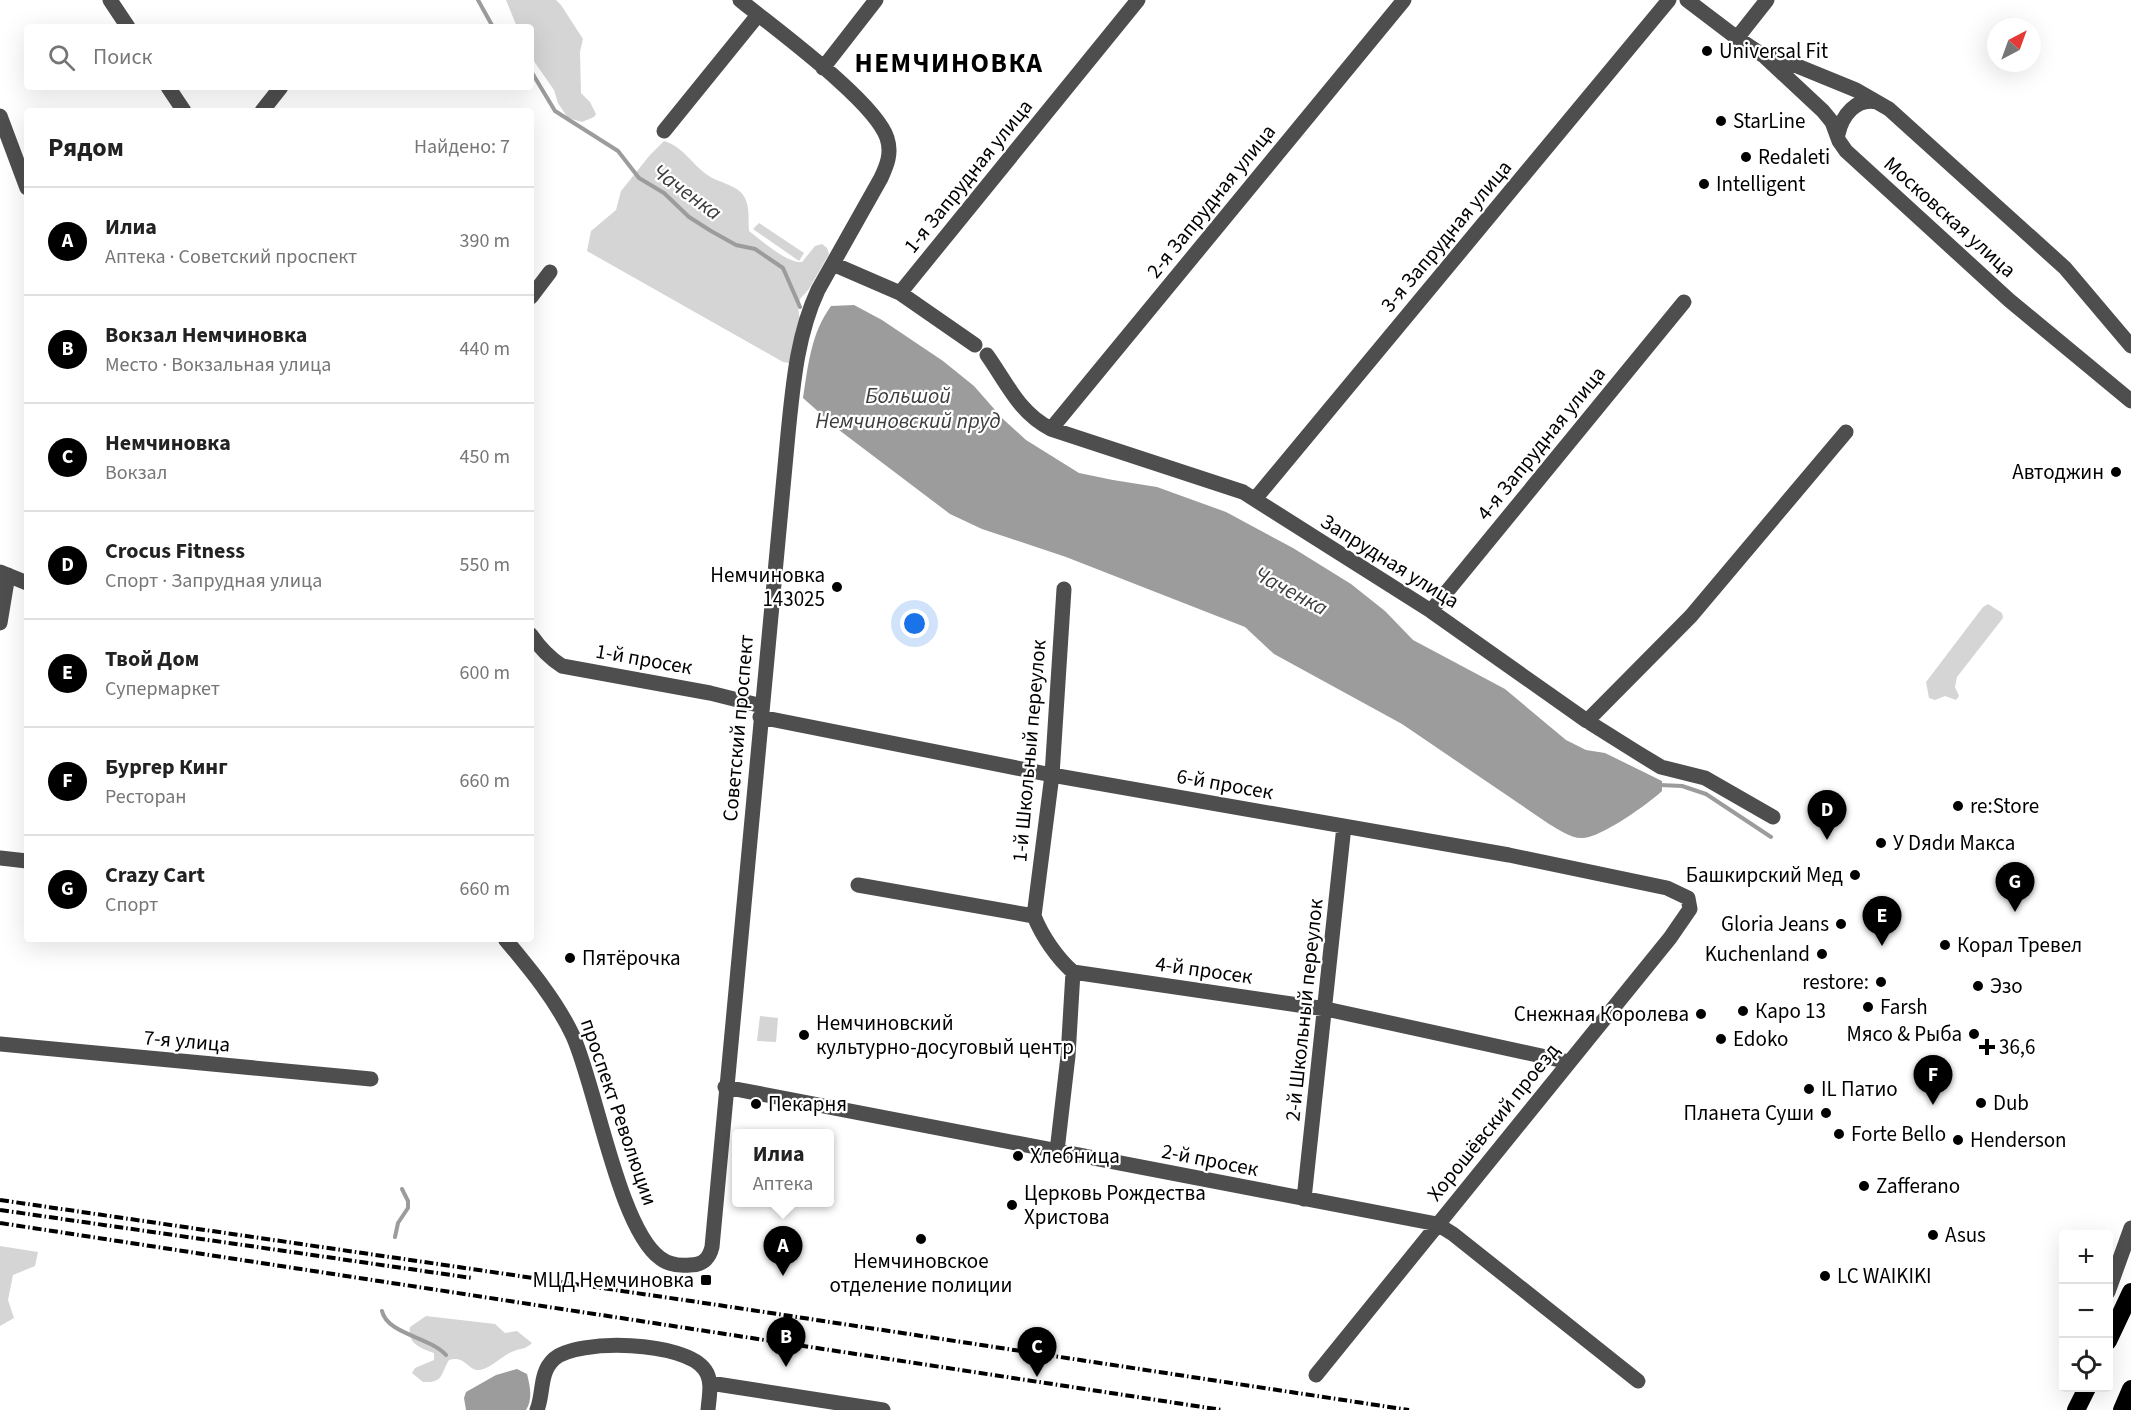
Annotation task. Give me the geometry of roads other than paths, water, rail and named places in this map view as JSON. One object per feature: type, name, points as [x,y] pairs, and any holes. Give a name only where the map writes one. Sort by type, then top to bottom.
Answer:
[{"type":"highway","points":[[2110,1338],[2131,1292]]},
{"type":"highway","points":[[2122,1410],[2131,1389]]},
{"type":"highway","points":[[2075,1410],[2085,1392]]},
{"type":"street","points":[[110,0],[126,24]]},
{"type":"street","name":"Советский проспект","points":[[708,1259],[712,1247],[761,712],[788,434],[800,339],[810,308],[881,178],[890,150],[887,138],[873,115],[823,68],[740,0]]},
{"type":"street","points":[[823,68],[876,0]]},
{"type":"street","name":"1-я Запрудная улица","points":[[900,293],[1138,0]]},
{"type":"street","name":"2-я Запрудная улица","points":[[1051,429],[1404,0]]},
{"type":"street","name":"3-я Запрудная улица","points":[[1255,499],[1669,0]]},
{"type":"street","name":"Московская улица","points":[[1687,0],[1737,38],[1757,50],[1856,90],[1880,102],[1896,114],[2065,268],[2131,346]]},
{"type":"street","points":[[1737,38],[1767,0]]},
{"type":"street","points":[[664,131],[758,15]]},
{"type":"street","name":"Московская улица","points":[[1757,50],[1823,111],[1832,122],[1839,141],[1846,151],[2009,300],[2131,401]]},
{"type":"street","points":[[170,90],[182,108]]},
{"type":"street","points":[[264,108],[279,90]]},
{"type":"street","points":[[1838,134],[1844,117],[1857,104],[1871,100],[1880,102]]},
{"type":"street","points":[[0,116],[24,180]]},
{"type":"street","points":[[833,264],[900,293],[975,345]]},
{"type":"street","points":[[534,293],[550,272]]},
{"type":"street","name":"4-я Запрудная улица","points":[[1431,611],[1684,302]]},
{"type":"street","name":"Запрудная улица","points":[[987,356],[1014,398],[1027,412],[1051,429],[1243,492],[1431,611],[1587,720],[1661,767],[1705,778],[1773,817]]},
{"type":"street","points":[[1587,720],[1691,616],[1733,569],[1846,432]]},
{"type":"street","points":[[0,623],[4,573],[24,582]]},
{"type":"street","name":"1-й Школьный переулок","points":[[1034,916],[1052,775],[1064,590]]},
{"type":"street","name":"1-й просек","points":[[534,639],[542,650],[562,666],[710,693],[761,712]]},
{"type":"street","name":"6-й просек","points":[[761,712],[1052,775],[1509,855],[1667,888],[1682,894]]},
{"type":"street","name":"2-й Школьный переулок","points":[[1304,1199],[1344,826]]},
{"type":"street","points":[[0,858],[24,861]]},
{"type":"street","points":[[858,885],[1034,916],[1038,926],[1073,972],[1068,1056],[1057,1151]]},
{"type":"street","name":"Хорошёвский проезд","points":[[1316,1375],[1670,938],[1687,914],[1690,903],[1682,894]]},
{"type":"street","name":"проспект Революции","points":[[507,942],[549,994],[574,1038],[620,1184],[637,1227],[652,1250],[668,1263],[695,1265],[702,1264],[708,1259]]},
{"type":"street","name":"4-й просек","points":[[1073,972],[1326,1009],[1569,1062]]},
{"type":"street","name":"7-я улица","points":[[0,1044],[371,1079]]},
{"type":"street","name":"2-й просек","points":[[725,1087],[1437,1224],[1453,1234],[1638,1381]]},
{"type":"street","points":[[2112,1284],[2131,1228]]},
{"type":"street","points":[[537,1410],[543,1375],[547,1367],[560,1355],[571,1349],[635,1345],[674,1352],[698,1362],[707,1371],[710,1383],[708,1410]]},
{"type":"street","points":[[710,1383],[883,1410]]},
{"type":"street","points":[[2075,1410],[2080,1392]]},
{"type":"water","name":"Большой Немчиновский пруд","points":[[854,305],[882,320],[943,361],[974,386],[1003,419],[1026,440],[1079,473],[1157,487],[1226,512],[1293,548],[1351,584],[1385,611],[1413,640],[1505,689],[1566,740],[1586,750],[1605,753],[1662,781],[1662,791],[1636,811],[1601,832],[1583,838],[1569,835],[1549,824],[1402,724],[1274,654],[1245,627],[1066,557],[982,529],[950,514],[839,430],[803,398],[811,350],[824,316],[831,306]]},
{"type":"water","points":[[517,1369],[527,1374],[530,1397],[526,1410],[466,1410],[464,1398],[466,1392],[496,1375]]},
{"type":"waterway","name":"Чаченка","points":[[478,0],[491,24]]},
{"type":"waterway","name":"Чаченка","points":[[534,76],[555,111],[618,151],[639,178],[664,193],[689,217],[736,245],[755,249],[783,268],[800,307]]},
{"type":"waterway","name":"Чаченка","points":[[1660,785],[1682,786],[1706,794],[1771,837]]},
{"type":"waterway","points":[[395,1237],[398,1223],[408,1208],[408,1201],[402,1189]]},
{"type":"waterway","points":[[382,1311],[392,1325],[430,1344],[446,1355]]},
{"type":"railway","points":[[0,1200],[718,1305],[1409,1410]]},
{"type":"railway","points":[[0,1210],[472,1278]]},
{"type":"railway","points":[[0,1223],[1222,1410]]},
{"type":"place","name":"Universal Fit","points":[[1707,51]]},
{"type":"place","name":"StarLine","points":[[1721,121]]},
{"type":"place","name":"Redaleti","points":[[1746,157]]},
{"type":"place","name":"Intelligent","points":[[1704,184]]},
{"type":"place","name":"Автоджин","points":[[2116,472]]},
{"type":"place","name":"Немчиновка 143025","points":[[837,587]]},
{"type":"place","name":"re:Store","points":[[1958,806]]},
{"type":"place","name":"Crocus Fitness","points":[[1827,840]]},
{"type":"place","name":"У Dяdи Макса","points":[[1881,843]]},
{"type":"place","name":"Башкирский Мед","points":[[1855,875]]},
{"type":"place","name":"Crazy Cart","points":[[2015,912]]},
{"type":"place","name":"Gloria Jeans","points":[[1841,924]]},
{"type":"place","name":"Корал Тревел","points":[[1945,945]]},
{"type":"place","name":"Твой Дом","points":[[1882,946]]},
{"type":"place","name":"Kuchenland","points":[[1822,954]]},
{"type":"place","name":"Пятёрочка","points":[[570,958]]},
{"type":"place","name":"restore:","points":[[1881,982]]},
{"type":"place","name":"Эзо","points":[[1978,986]]},
{"type":"place","name":"Farsh","points":[[1868,1007]]},
{"type":"place","name":"Каро 13","points":[[1743,1011]]},
{"type":"place","name":"Снежная Королева","points":[[1701,1014]]},
{"type":"place","name":"Мясо & Рыба","points":[[1974,1034]]},
{"type":"place","name":"Немчиновский культурно-досуговый центр","points":[[804,1035]]},
{"type":"place","name":"Edoko","points":[[1721,1039]]},
{"type":"place","name":"36,6","points":[[1987,1047]]},
{"type":"place","name":"IL Патио","points":[[1809,1089]]},
{"type":"place","name":"Dub","points":[[1981,1103]]},
{"type":"place","name":"Пекарня","points":[[756,1104]]},
{"type":"place","name":"Бургер Кинг","points":[[1933,1105]]},
{"type":"place","name":"Планета Суши","points":[[1826,1113]]},
{"type":"place","name":"Forte Bello","points":[[1839,1134]]},
{"type":"place","name":"Henderson","points":[[1958,1140]]},
{"type":"place","name":"Хлебница","points":[[1018,1156]]},
{"type":"place","name":"Zafferano","points":[[1864,1186]]},
{"type":"place","name":"Церковь Рождества Христова","points":[[1012,1205]]},
{"type":"place","name":"Asus","points":[[1933,1235]]},
{"type":"place","name":"Немчиновское отделение полиции","points":[[921,1239]]},
{"type":"place","name":"Илиа","points":[[783,1276]]},
{"type":"place","name":"LC WAIKIKI","points":[[1825,1276]]},
{"type":"place","name":"МЦД Немчиновка","points":[[706,1280]]},
{"type":"place","name":"Вокзал Немчиновка","points":[[786,1367]]},
{"type":"place","name":"Немчиновка","points":[[1037,1377]]},
{"type":"district","name":"НЕМЧИНОВКА","points":[[949,63]]}]
